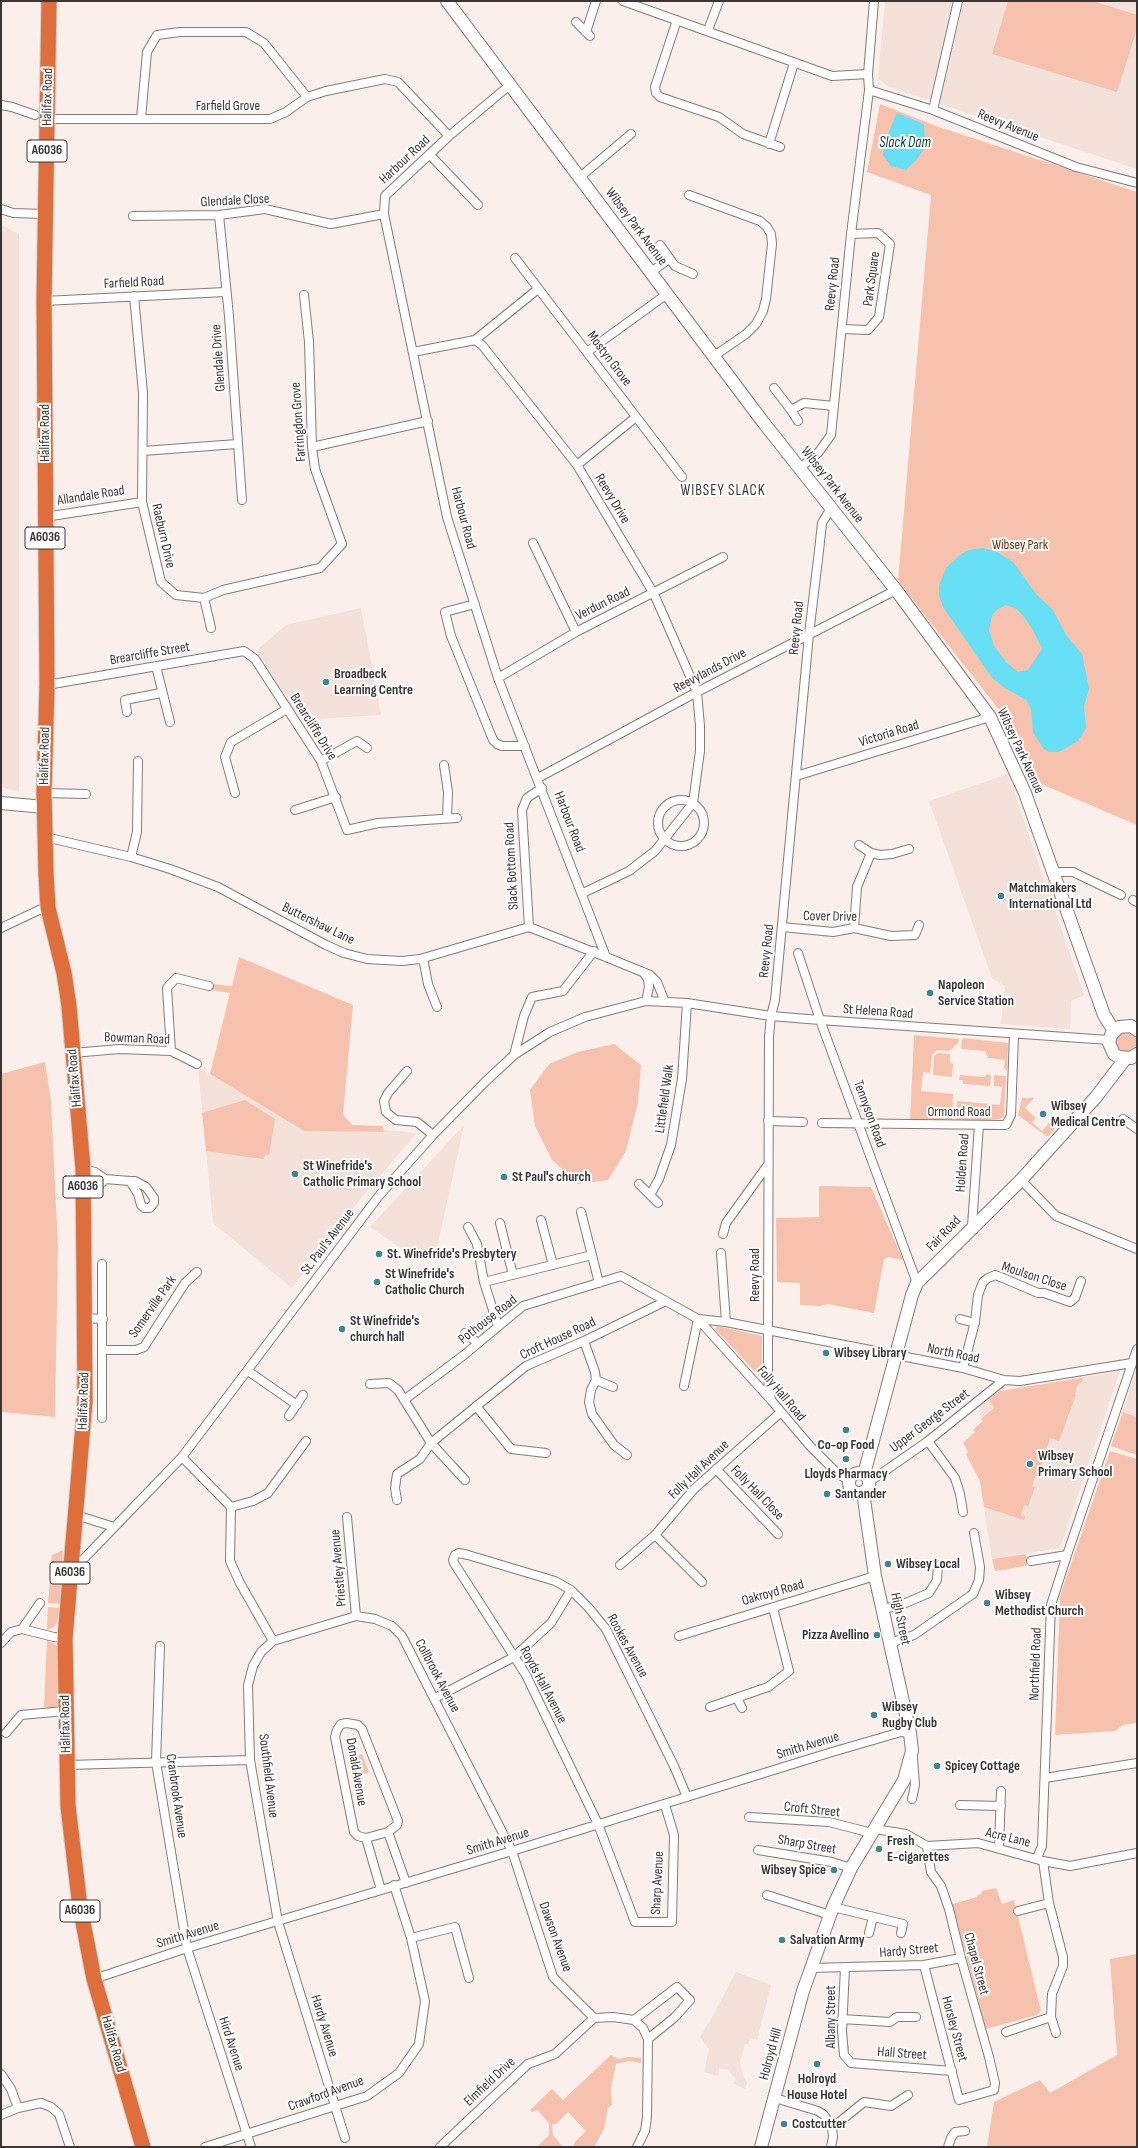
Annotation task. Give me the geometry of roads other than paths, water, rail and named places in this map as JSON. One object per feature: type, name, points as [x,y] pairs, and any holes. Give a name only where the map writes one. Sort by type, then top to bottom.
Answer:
[{"type":"highway","name":"Halifax Road","points":[[49,1],[41,117],[45,214],[44,301],[47,685],[44,800],[45,837],[48,908],[64,973],[73,1053],[83,1169],[85,1318],[85,1401],[65,1638],[67,1765],[70,1832],[80,1907],[94,1979],[143,2147]]},
{"type":"main road","name":"Wibsey Park Avenue","points":[[447,1],[714,356],[896,590],[990,717],[1025,793],[1112,1035],[1111,1049],[1114,1054],[1134,1056]]},
{"type":"main road","points":[[1,802],[44,800]]},
{"type":"main road","points":[[1112,1035],[1125,1026],[1137,1030]]},
{"type":"main road","name":"Fair Road","points":[[867,1478],[896,1355],[912,1294],[918,1283],[972,1226],[1021,1180],[1134,1056]]},
{"type":"main road","points":[[854,1474],[867,1478],[868,1488],[863,1492],[853,1491],[850,1481],[854,1474]]},
{"type":"main road","name":"High Street","points":[[811,1968],[831,1911],[851,1868],[904,1780],[912,1751],[910,1733],[875,1576],[863,1492]]},
{"type":"main road","name":"Holroyd Hill","points":[[760,2147],[811,1968]]},
{"type":"street","points":[[576,22],[588,34],[596,1]]},
{"type":"street","points":[[623,1],[708,30],[832,76],[868,74]]},
{"type":"street","points":[[708,30],[719,1]]},
{"type":"street","name":"Reevy Road","points":[[800,468],[818,454],[831,436],[851,234],[870,90],[868,74],[874,1]]},
{"type":"street","points":[[933,110],[958,1]]},
{"type":"street","points":[[677,20],[655,87],[656,93],[664,100],[719,117],[738,132],[780,147]]},
{"type":"street","points":[[141,119],[147,52],[157,35],[180,32],[246,32],[264,43],[306,97]]},
{"type":"street","points":[[769,144],[794,63]]},
{"type":"street","name":"Farfield Grove","points":[[41,117],[270,119],[286,112],[306,97],[326,91],[386,79],[398,82],[449,136]]},
{"type":"street","name":"Harbour Road","points":[[510,84],[449,136],[385,196],[384,214],[414,352],[447,517],[498,678],[583,893],[606,957]]},
{"type":"street","name":"Reevy Avenue","points":[[870,90],[933,110],[1076,167],[1137,183]]},
{"type":"street","points":[[1,106],[12,106],[41,117]]},
{"type":"street","points":[[580,177],[631,134]]},
{"type":"street","points":[[430,154],[478,205]]},
{"type":"street","points":[[689,195],[760,221],[767,227],[771,234],[767,291],[763,311],[756,324],[746,334],[714,356]]},
{"type":"street","points":[[1,209],[13,213],[45,214]]},
{"type":"street","name":"Glendale Close","points":[[133,216],[219,215],[265,209],[331,224],[384,214]]},
{"type":"street","name":"Glendale Drive","points":[[219,215],[225,292],[229,316],[242,500]]},
{"type":"street","name":"Park Square","points":[[842,329],[868,330],[879,317],[890,244],[878,233],[851,234]]},
{"type":"street","points":[[660,245],[669,260],[675,266],[693,274]]},
{"type":"street","name":"Mostyn Grove","points":[[514,258],[682,477]]},
{"type":"street","points":[[651,272],[669,260]]},
{"type":"street","points":[[414,352],[475,340],[538,289]]},
{"type":"street","name":"Farfield Road","points":[[44,301],[225,292]]},
{"type":"street","points":[[587,352],[667,294]]},
{"type":"street","name":"Farringdon Grove","points":[[304,295],[309,342],[312,447],[315,469],[342,544]]},
{"type":"street","name":"Raeburn Drive","points":[[134,296],[143,393],[144,451],[142,502],[161,582],[176,595],[204,598],[223,590],[320,568],[342,544]]},
{"type":"street","name":"Reevy Drive","points":[[475,340],[482,345],[577,465],[654,594],[697,692],[700,726],[700,751],[693,803]]},
{"type":"street","points":[[774,388],[791,410],[798,422]]},
{"type":"street","points":[[791,410],[804,403],[834,406]]},
{"type":"street","points":[[577,465],[636,417]]},
{"type":"street","points":[[312,447],[428,421]]},
{"type":"street","points":[[144,451],[237,444]]},
{"type":"street","name":"Allandale Road","points":[[45,517],[142,502]]},
{"type":"street","name":"Reevy Road","points":[[771,1400],[768,1378],[768,1036],[775,1000],[809,634],[822,523],[831,508]]},
{"type":"street","points":[[533,543],[576,632]]},
{"type":"street","name":"Verdun Road","points":[[498,678],[576,632],[654,594],[723,557]]},
{"type":"street","name":"Reevylands Drive","points":[[538,778],[697,692],[896,590]]},
{"type":"street","points":[[204,598],[211,628]]},
{"type":"street","points":[[474,604],[445,612],[451,636],[493,740],[502,746],[525,746]]},
{"type":"street","name":"Brearcliffe Street","points":[[47,685],[244,651],[255,659]]},
{"type":"street","name":"Brearcliffe Drive","points":[[255,659],[321,761],[336,797],[346,830],[378,823],[457,818]]},
{"type":"street","points":[[156,666],[161,693],[170,722]]},
{"type":"street","points":[[127,712],[125,700],[161,693]]},
{"type":"street","points":[[234,793],[225,757],[231,742],[288,709]]},
{"type":"street","name":"Victoria Road","points":[[796,776],[990,717]]},
{"type":"street","points":[[321,761],[357,741],[367,748]]},
{"type":"street","points":[[131,857],[137,832],[138,761]]},
{"type":"street","points":[[444,765],[448,792],[447,818]]},
{"type":"street","name":"Slack Bottom Road","points":[[529,927],[522,810],[527,798],[542,788]]},
{"type":"street","points":[[44,800],[86,794]]},
{"type":"street","points":[[295,810],[336,797]]},
{"type":"street","points":[[679,800],[693,803],[703,816],[703,831],[700,838],[686,846],[674,845],[664,839],[658,826],[661,812],[672,802],[679,800]]},
{"type":"street","points":[[583,893],[629,871],[655,851],[693,803]]},
{"type":"street","name":"Buttershaw Lane","points":[[45,837],[131,857],[170,869],[218,887],[344,953],[379,961],[423,958],[529,927]]},
{"type":"street","points":[[859,845],[871,853],[880,855],[892,854],[909,849]]},
{"type":"street","points":[[854,928],[857,886],[871,853]]},
{"type":"street","points":[[1053,872],[1073,872],[1121,896]]},
{"type":"street","points":[[1,928],[39,910],[48,908]]},
{"type":"street","name":"Cover Drive","points":[[782,927],[833,932],[854,928],[891,936],[915,934],[919,925]]},
{"type":"street","points":[[529,927],[641,970],[650,975],[657,982],[665,1002]]},
{"type":"street","points":[[514,1055],[524,1016],[532,997],[563,991],[594,952]]},
{"type":"street","name":"Tennyson Road","points":[[798,953],[820,1020],[918,1283]]},
{"type":"street","points":[[423,958],[428,984],[437,1007]]},
{"type":"street","points":[[641,970],[648,979],[649,987],[646,1001]]},
{"type":"street","points":[[171,1051],[167,988],[176,978],[209,986]]},
{"type":"street","name":"St Helena Road","points":[[646,1001],[687,1003],[771,1016],[1014,1035],[1112,1035]]},
{"type":"street","name":"St. Paul's Avenue","points":[[70,1574],[182,1457],[378,1197],[433,1135],[514,1055],[550,1032],[586,1017],[646,1001]]},
{"type":"street","name":"Littlefield Walk","points":[[650,1195],[659,1179],[671,1145],[682,1079],[687,1003]]},
{"type":"street","name":"Ormond Road","points":[[822,1123],[1006,1125],[1011,1115],[1014,1035]]},
{"type":"street","name":"Bowman Road","points":[[73,1053],[119,1049],[171,1051],[197,1064]]},
{"type":"street","points":[[407,1071],[388,1093],[384,1101],[386,1112],[396,1120],[417,1122],[433,1135]]},
{"type":"street","points":[[1123,1119],[1137,1129]]},
{"type":"street","points":[[768,1121],[803,1122]]},
{"type":"street","name":"Holden Road","points":[[972,1226],[979,1125]]},
{"type":"street","points":[[723,1234],[726,1223],[767,1166]]},
{"type":"street","points":[[83,1169],[95,1172],[105,1179],[130,1181]]},
{"type":"street","points":[[83,1194],[96,1190],[105,1179]]},
{"type":"street","points":[[1021,1180],[1056,1216],[1137,1249]]},
{"type":"street","points":[[640,1184],[658,1203]]},
{"type":"street","points":[[581,1212],[599,1283]]},
{"type":"street","points":[[541,1220],[553,1265]]},
{"type":"street","points":[[500,1223],[513,1275]]},
{"type":"street","points":[[468,1227],[477,1244],[484,1282],[498,1326]]},
{"type":"street","points":[[721,1253],[726,1322]]},
{"type":"street","points":[[484,1282],[592,1255]]},
{"type":"street","points":[[102,1264],[102,1418]]},
{"type":"street","name":"Somerville Park","points":[[103,1350],[136,1350],[144,1347],[185,1283],[197,1272]]},
{"type":"street","name":"Moulson Close","points":[[963,1368],[975,1323],[978,1295],[983,1282],[988,1278],[995,1275],[1038,1293],[1044,1293],[1070,1302],[1075,1298],[1081,1281]]},
{"type":"street","name":"Folly Hall Road","points":[[599,1283],[621,1276],[698,1319],[771,1400],[780,1413],[831,1468],[850,1481]]},
{"type":"street","name":"Pothouse Road","points":[[404,1400],[523,1306],[599,1283]]},
{"type":"street","name":"Croft House Road","points":[[397,1500],[395,1488],[397,1474],[420,1459],[431,1443],[526,1366],[584,1341],[666,1302]]},
{"type":"street","points":[[85,1318],[103,1319]]},
{"type":"street","points":[[684,1386],[698,1319]]},
{"type":"street","name":"North Road","points":[[698,1319],[726,1322],[963,1368],[1004,1380],[1020,1381],[1132,1363]]},
{"type":"street","points":[[960,1319],[975,1323]]},
{"type":"street","points":[[465,1333],[478,1343]]},
{"type":"street","points":[[584,1341],[595,1372],[596,1380],[591,1390],[589,1402],[592,1414],[614,1445],[627,1455]]},
{"type":"street","name":"Northfield Road","points":[[1040,1859],[1042,1846],[1052,1606],[1067,1555],[1137,1349]]},
{"type":"street","points":[[248,1371],[297,1405]]},
{"type":"street","points":[[596,1380],[613,1387]]},
{"type":"street","name":"Upper George Street","points":[[867,1478],[928,1441],[1004,1380]]},
{"type":"street","points":[[370,1384],[389,1383],[398,1390],[431,1443],[465,1480]]},
{"type":"street","points":[[289,1416],[303,1395]]},
{"type":"street","points":[[476,1406],[510,1449],[546,1453]]},
{"type":"street","name":"Folly Hall Avenue","points":[[620,1565],[655,1536],[694,1489],[780,1413]]},
{"type":"street","points":[[231,1507],[253,1501],[268,1493],[306,1440]]},
{"type":"street","points":[[928,1441],[955,1478],[964,1512]]},
{"type":"street","points":[[182,1457],[231,1507],[230,1561],[240,1583],[273,1641]]},
{"type":"street","name":"Folly Hall Close","points":[[716,1469],[778,1534]]},
{"type":"street","points":[[76,1515],[114,1527]]},
{"type":"street","name":"Priestley Avenue","points":[[347,1517],[356,1616]]},
{"type":"street","points":[[890,1643],[914,1636],[973,1594],[979,1580],[980,1567],[974,1533]]},
{"type":"street","points":[[655,1536],[702,1582]]},
{"type":"street","name":"Rookes Avenue","points":[[454,1563],[453,1560],[459,1553],[555,1581],[571,1590],[588,1607],[606,1629],[674,1766],[687,1797]]},
{"type":"street","points":[[1032,1561],[1067,1555]]},
{"type":"street","name":"Royds Hall Avenue","points":[[454,1563],[529,1682],[598,1824]]},
{"type":"street","points":[[883,1608],[901,1605],[929,1593],[937,1580],[938,1565]]},
{"type":"street","name":"Oakroyd Road","points":[[679,1636],[875,1576]]},
{"type":"street","points":[[435,1698],[514,1657],[551,1623],[571,1590]]},
{"type":"street","points":[[22,1629],[40,1603]]},
{"type":"street","points":[[710,1707],[768,1687],[789,1671],[773,1608]]},
{"type":"street","name":"Collbrook Avenue","points":[[273,1641],[356,1616],[375,1619],[392,1626],[402,1636],[435,1698],[512,1852]]},
{"type":"street","points":[[1,1643],[11,1632],[22,1629],[54,1638],[65,1638]]},
{"type":"street","name":"Southfield Avenue","points":[[273,1641],[261,1652],[254,1666],[248,1685],[250,1760],[278,1922]]},
{"type":"street","name":"Cranbrook Avenue","points":[[160,1646],[156,1762],[187,1948]]},
{"type":"street","points":[[737,1698],[742,1708]]},
{"type":"street","points":[[6,1733],[21,1715],[65,1712]]},
{"type":"street","name":"Donald Avenue","points":[[366,1838],[358,1836],[354,1832],[335,1737],[341,1724],[353,1723],[362,1729],[398,1821],[397,1825],[388,1832]]},
{"type":"street","name":"Smith Avenue","points":[[94,1979],[187,1948],[278,1922],[394,1885],[406,1883],[512,1852],[598,1824],[665,1805],[901,1732],[910,1733]]},
{"type":"street","name":"High Street","points":[[912,1751],[915,1785],[912,1799]]},
{"type":"street","points":[[67,1765],[250,1760]]},
{"type":"street","points":[[1045,1778],[1137,1763]]},
{"type":"street","points":[[999,1848],[1001,1792]]},
{"type":"street","name":"Sharp Avenue","points":[[598,1824],[635,1922],[672,1922],[674,1834],[665,1805]]},
{"type":"street","points":[[960,1805],[1001,1806]]},
{"type":"street","name":"Croft Street","points":[[749,1817],[829,1822],[873,1831]]},
{"type":"street","points":[[873,1831],[906,1834],[927,1846]]},
{"type":"street","points":[[381,1890],[366,1838],[388,1832],[406,1883]]},
{"type":"street","name":"Acre Lane","points":[[927,1846],[978,1843],[1070,1866],[1137,1853]]},
{"type":"street","name":"Chapel Street","points":[[927,1846],[931,1872],[941,1886],[949,1909],[995,2084],[994,2090],[959,2100]]},
{"type":"street","name":"Sharp Street","points":[[758,1850],[832,1862],[851,1868]]},
{"type":"street","name":"Dawson Avenue","points":[[512,1852],[553,1977],[594,2018]]},
{"type":"street","points":[[1040,1859],[1049,1903],[1063,1957],[1063,1966],[1052,1994],[1051,2017],[1056,2033]]},
{"type":"street","name":"Crawford Avenue","points":[[205,2147],[367,2096],[399,2073],[419,2044],[425,2001],[411,1938],[394,1885]]},
{"type":"street","points":[[767,1895],[831,1911],[872,1917],[903,1924],[901,1933]]},
{"type":"street","points":[[1018,1911],[1049,1903]]},
{"type":"street","points":[[869,1933],[872,1917]]},
{"type":"street","name":"Hardy Avenue","points":[[278,1922],[345,2138]]},
{"type":"street","points":[[411,1938],[455,1927],[469,1978]]},
{"type":"street","name":"Hird Avenue","points":[[187,1948],[251,2147]]},
{"type":"street","name":"Hardy Street","points":[[811,1968],[924,1965],[961,1958]]},
{"type":"street","name":"Horsley Street","points":[[924,1965],[959,2100]]},
{"type":"street","name":"Albany Street","points":[[845,1968],[842,2019],[844,2055],[851,2063]]},
{"type":"street","points":[[634,2020],[677,1986],[690,2000],[675,2017],[648,2039]]},
{"type":"street","points":[[594,2018],[613,2017],[634,2020],[643,2028],[648,2039],[647,2117],[645,2131],[637,2147]]},
{"type":"street","points":[[842,2019],[890,2022],[897,2017],[916,2017]]},
{"type":"street","points":[[1006,2032],[1051,2017]]},
{"type":"street","name":"Elmfield Drive","points":[[440,2147],[528,2064],[555,2054],[594,2018]]},
{"type":"street","name":"Hall Street","points":[[851,2063],[952,2071]]},
{"type":"street","points":[[1,2074],[11,2089],[18,2108]]},
{"type":"street","points":[[832,2128],[864,2102],[891,2106],[908,2096]]},
{"type":"street","points":[[775,2098],[818,2111],[828,2120],[832,2128],[833,2137],[831,2147]]},
{"type":"street","points":[[1,2115],[18,2108],[41,2103],[51,2106],[59,2114],[70,2147]]},
{"type":"street","points":[[948,2147],[955,2132],[965,2131]]},
{"type":"water","name":"Slack Dam","points":[[897,113],[924,124],[925,147],[916,160],[906,170],[891,166],[883,155],[885,141]]},
{"type":"water","points":[[983,548],[997,552],[1013,562],[1036,594],[1053,610],[1066,635],[1082,654],[1089,689],[1084,706],[1086,728],[1078,741],[1059,752],[1049,752],[1043,748],[1033,732],[1031,709],[1026,700],[993,679],[943,607],[939,595],[939,586],[946,568],[961,554],[969,550]],"holes":[[[1006,605],[1017,609],[1034,632],[1042,649],[1028,670],[1018,672],[1006,662],[994,646],[989,630],[992,615],[998,609]]]},
{"type":"place","name":"Broadbeck Learning Centre","points":[[326,682]]},
{"type":"place","name":"Matchmakers International Ltd","points":[[1001,896]]},
{"type":"place","name":"Napoleon Service Station","points":[[930,993]]},
{"type":"place","name":"Wibsey Medical Centre","points":[[1043,1114]]},
{"type":"place","name":"St Winefride's Catholic Primary School","points":[[295,1174]]},
{"type":"place","name":"St Paul's church","points":[[504,1177]]},
{"type":"place","name":"St. Winefride's Presbytery","points":[[379,1254]]},
{"type":"place","name":"St Winefride's Catholic Church","points":[[377,1282]]},
{"type":"place","name":"St Winefride's church hall","points":[[342,1329]]},
{"type":"place","name":"Wibsey Library","points":[[826,1353]]},
{"type":"place","name":"Co-op Food","points":[[846,1430]]},
{"type":"place","name":"Lloyds Pharmacy","points":[[846,1459]]},
{"type":"place","name":"Wibsey Primary School","points":[[1030,1464]]},
{"type":"place","name":"Santander","points":[[827,1494]]},
{"type":"place","name":"Wibsey Local","points":[[888,1564]]},
{"type":"place","name":"Wibsey Methodist Church","points":[[987,1603]]},
{"type":"place","name":"Pizza Avellino","points":[[877,1635]]},
{"type":"place","name":"Wibsey Rugby Club","points":[[874,1715]]},
{"type":"place","name":"Spicey Cottage","points":[[937,1766]]},
{"type":"place","name":"Fresh E-cigarettes","points":[[879,1849]]},
{"type":"place","name":"Wibsey Spice","points":[[834,1870]]},
{"type":"place","name":"Salvation Army","points":[[782,1940]]},
{"type":"place","name":"Holroyd House Hotel","points":[[817,2064]]},
{"type":"place","name":"Costcutter","points":[[784,2124]]},
{"type":"district","name":"WIBSEY SLACK","points":[[723,491]]},
{"type":"park label","name":"Wibsey Park","points":[[1020,545]]}]
